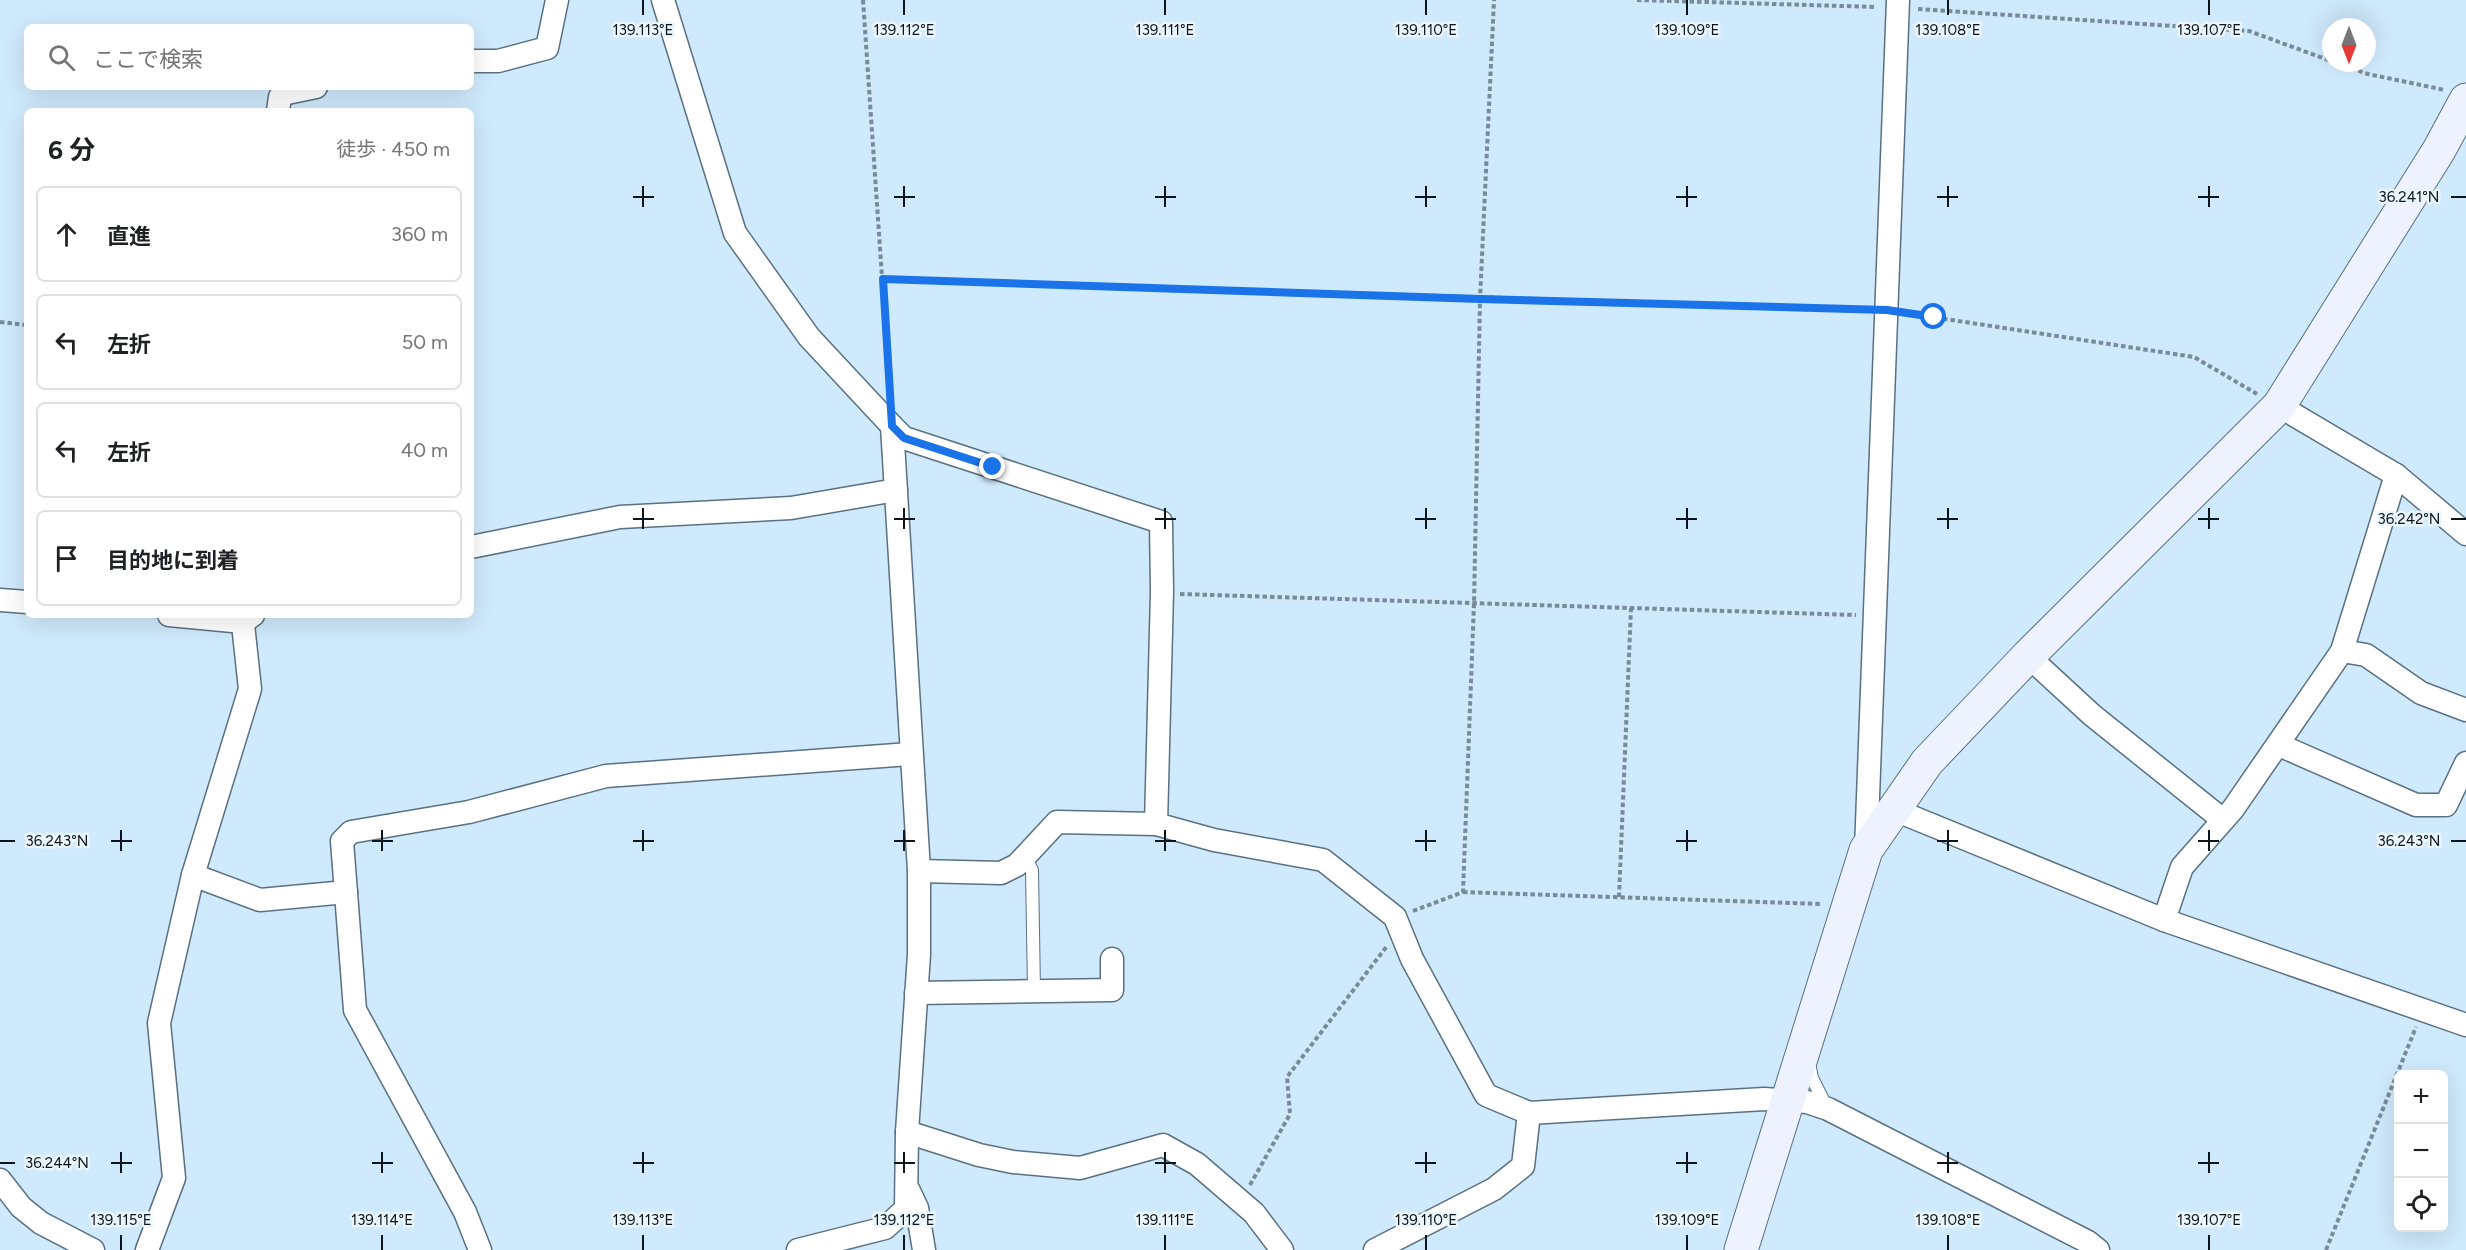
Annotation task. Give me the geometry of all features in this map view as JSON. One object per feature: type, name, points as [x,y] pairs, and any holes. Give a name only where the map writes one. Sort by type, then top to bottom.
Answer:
[{"type":"street","points":[[474,61],[498,61],[547,48],[557,0]]},
{"type":"street","points":[[663,0],[735,233],[809,337],[892,426],[904,438],[1161,522],[1162,592],[1156,824]]},
{"type":"street","points":[[1741,1250],[1866,850],[1898,4]]},
{"type":"street","points":[[278,108],[280,97],[302,90]]},
{"type":"street","points":[[1866,850],[1928,762],[2028,656],[2279,406],[2439,150],[2461,96]]},
{"type":"street","points":[[2279,406],[2396,475],[2466,534]]},
{"type":"street","points":[[798,1250],[885,1228],[906,1209],[907,1132],[919,954],[919,871],[910,754],[905,627],[892,426]]},
{"type":"street","points":[[2164,920],[2182,867],[2233,809],[2342,651],[2396,475]]},
{"type":"street","points":[[474,547],[620,517],[791,508],[896,490]]},
{"type":"street","points":[[0,600],[24,602]]},
{"type":"street","points":[[147,1250],[174,1178],[159,1023],[193,875],[250,689],[246,618]]},
{"type":"street","points":[[2342,651],[2366,655],[2421,693],[2466,710]]},
{"type":"street","points":[[2028,656],[2092,715],[2223,820]]},
{"type":"street","points":[[2279,745],[2416,805],[2446,805],[2466,763]]},
{"type":"street","points":[[480,1250],[465,1212],[355,1010],[342,841],[351,832],[469,812],[606,776],[910,754]]},
{"type":"street","points":[[1895,810],[2164,920],[2466,1025]]},
{"type":"street","points":[[919,871],[1001,873],[1017,865],[1057,822],[1156,824],[1214,840],[1323,860],[1398,923],[1412,959],[1486,1095],[1529,1113],[1764,1099],[1807,1102],[1828,1109],[2088,1242],[2098,1250]]},
{"type":"street","points":[[193,875],[260,900],[346,892]]},
{"type":"street","points":[[916,993],[1112,990],[1112,959]]},
{"type":"street","points":[[1375,1250],[1494,1189],[1523,1166],[1529,1113]]},
{"type":"street","points":[[907,1132],[979,1155],[1013,1162],[1080,1168],[1163,1145],[1197,1164],[1254,1213],[1282,1250]]},
{"type":"street","points":[[0,1180],[21,1207],[41,1223],[93,1250]]},
{"type":"street","points":[[906,1185],[917,1208],[924,1250]]},
{"type":"lane","points":[[1025,857],[1032,870],[1034,991]]},
{"type":"lane","points":[[1808,1033],[1808,1059],[1812,1077],[1828,1109]]},
{"type":"path","points":[[864,0],[892,426]]},
{"type":"path","points":[[1463,892],[1474,603],[1480,299],[1494,0]]},
{"type":"path","points":[[1637,0],[1898,4],[2249,31],[2322,58]]},
{"type":"path","points":[[2362,72],[2461,96]]},
{"type":"path","points":[[883,279],[1887,310],[2194,357],[2279,406]]},
{"type":"path","points":[[0,322],[24,325]]},
{"type":"path","points":[[1162,592],[1875,616]]},
{"type":"path","points":[[1619,897],[1631,608]]},
{"type":"path","points":[[1241,1202],[1290,1114],[1287,1077],[1398,923],[1463,892],[1849,904]]},
{"type":"path","points":[[2326,1250],[2423,1010]]},
{"type":"route","points":[[993,467],[904,438],[892,426],[883,279],[1887,310],[1934,317]]}]
